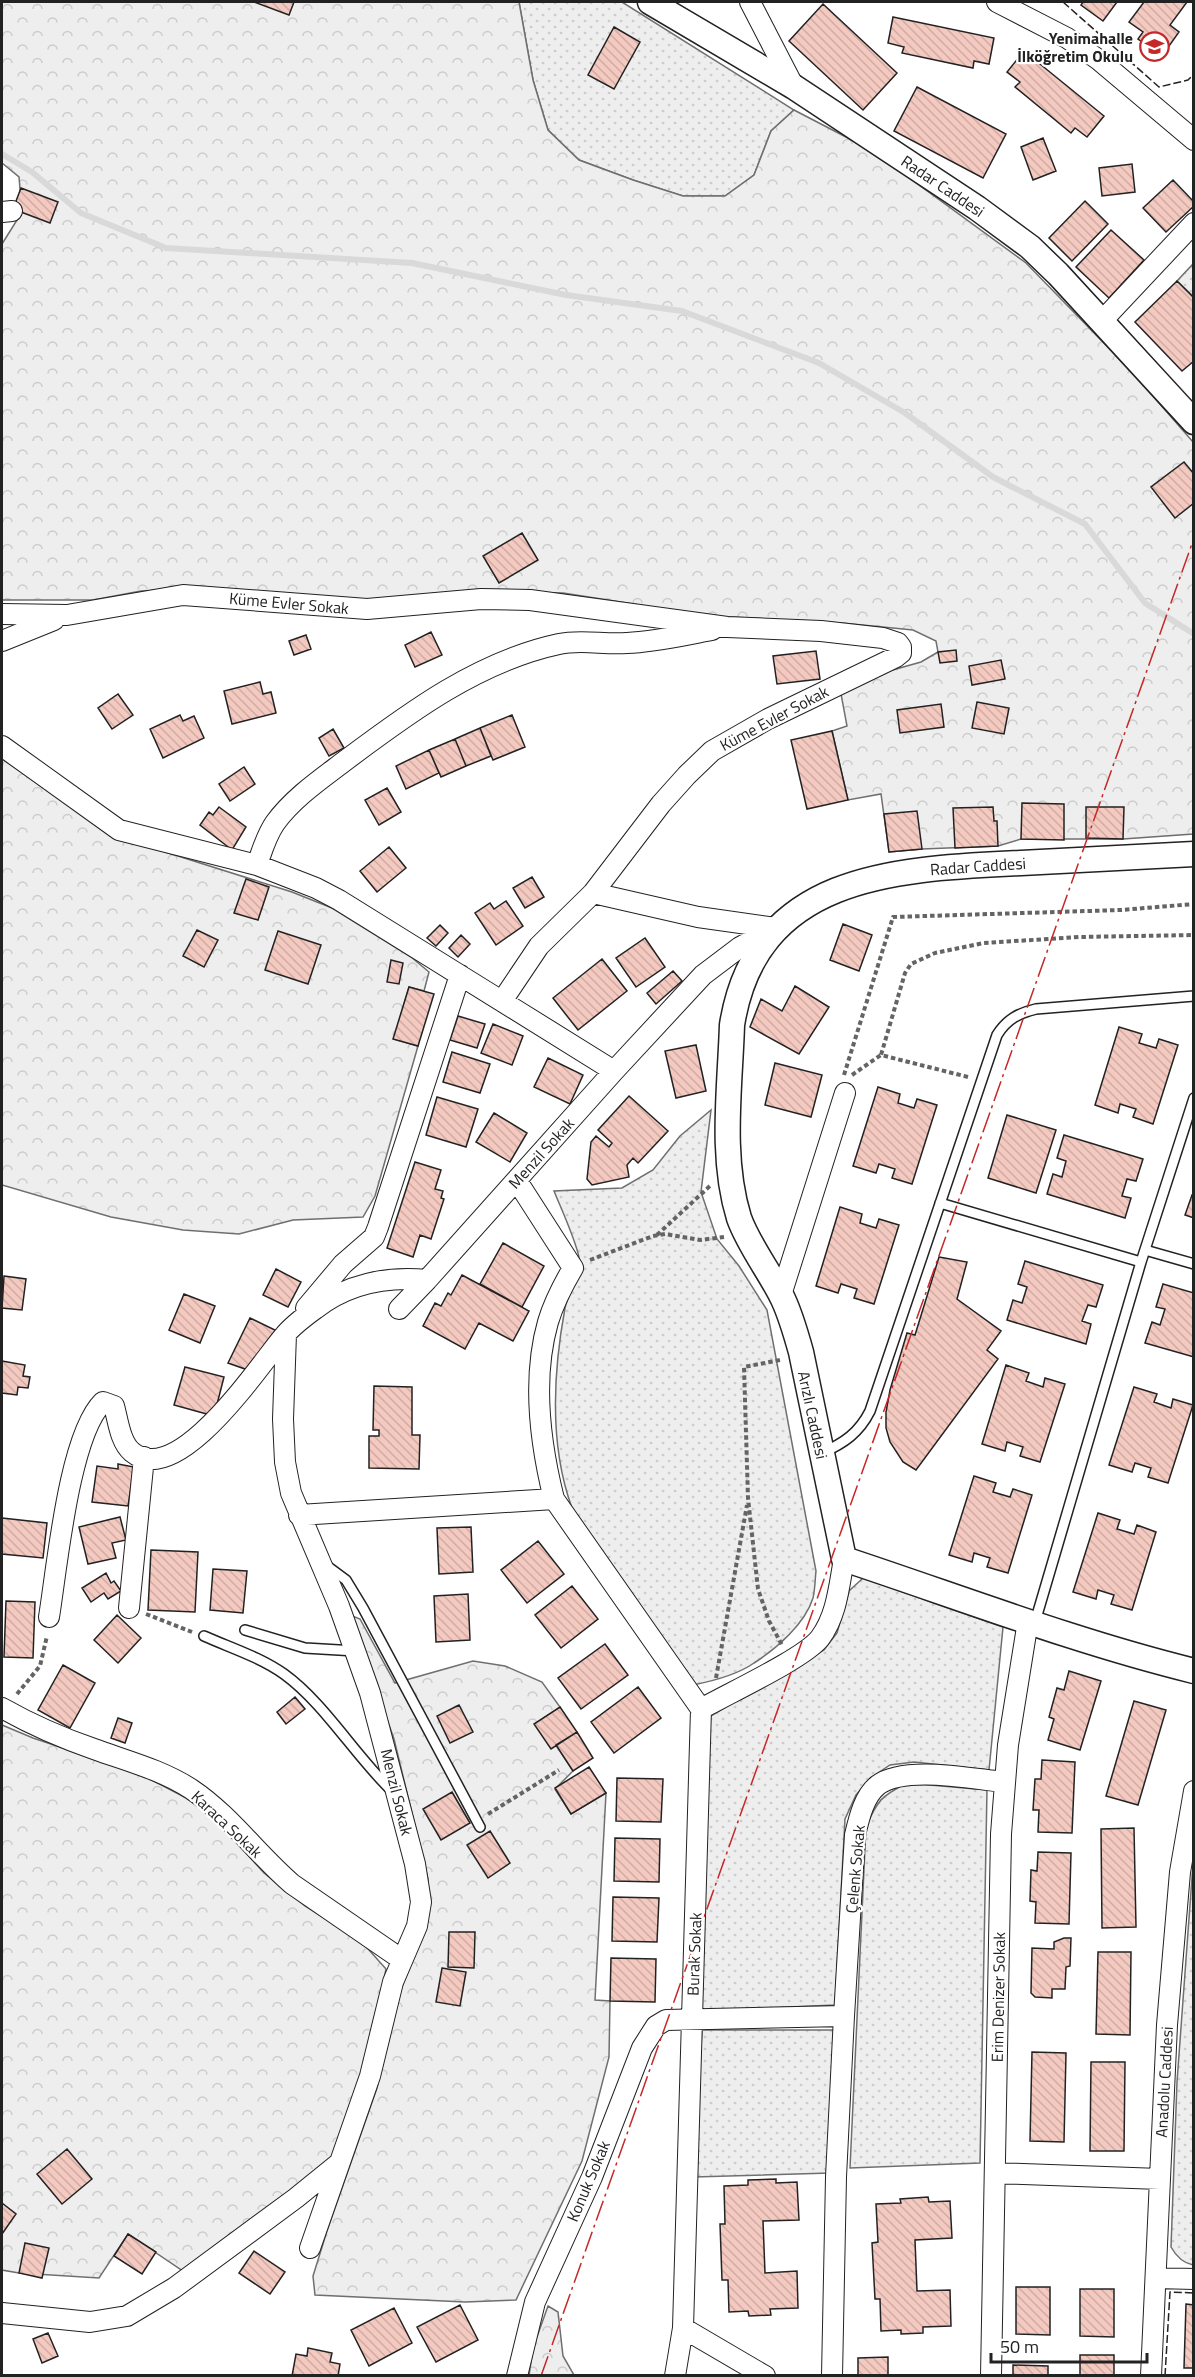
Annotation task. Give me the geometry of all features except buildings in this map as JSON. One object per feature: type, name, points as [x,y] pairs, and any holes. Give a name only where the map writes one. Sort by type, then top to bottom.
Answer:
[{"type":"street","name":"Radar Caddesi","points":[[650,2],[794,87],[977,208],[1030,248],[1058,274],[1194,422]]},
{"type":"street","points":[[750,2],[794,87]]},
{"type":"street","points":[[997,2],[1067,38],[1099,60],[1194,140]]},
{"type":"street","points":[[1101,322],[1194,223]]},
{"type":"street","name":"Küme Evler Sokak","points":[[2,614],[67,615],[183,595],[367,609],[481,599],[542,602],[727,627],[820,631],[884,638],[898,643],[901,653],[768,719],[712,751],[687,775],[655,812],[593,893],[539,946],[502,1001]]},
{"type":"street","name":"Küme Evler Sokak","points":[[2,641],[67,615]]},
{"type":"street","name":"Küme Evler Sokak","points":[[257,865],[268,835],[276,822],[301,795],[400,719],[469,678],[509,660],[562,644],[652,641],[727,627]]},
{"type":"street","points":[[2,746],[119,830],[257,865],[316,888],[339,900],[614,1071]]},
{"type":"street","name":"Radar Caddesi","points":[[776,928],[809,904],[846,886],[905,871],[1194,854]]},
{"type":"street","points":[[593,893],[698,917],[776,928]]},
{"type":"street","name":"Menzil Sokak","points":[[399,1309],[703,975],[740,947],[776,928]]},
{"type":"street","name":"Arızlı Caddesi","points":[[776,928],[756,955],[735,1005],[732,1025],[729,1171],[732,1192],[741,1221],[781,1295],[792,1323],[844,1558]]},
{"type":"street","points":[[49,1617],[72,1476],[85,1435],[99,1406],[103,1402],[114,1406],[125,1443],[130,1451],[144,1457],[163,1457],[175,1452],[204,1432],[227,1408],[326,1283],[366,1245],[378,1227],[460,975]]},
{"type":"street","points":[[781,1295],[846,1093]]},
{"type":"street","points":[[517,1181],[573,1268],[560,1291],[548,1322],[543,1355],[541,1421],[545,1462],[554,1499],[706,1706],[789,1660],[818,1640],[833,1612],[844,1558],[1032,1621],[1194,1671]]},
{"type":"street","points":[[286,1334],[315,1309],[342,1292],[383,1279],[427,1280]]},
{"type":"street","name":"Menzil Sokak","points":[[286,1334],[283,1419],[285,1462],[291,1493],[356,1651],[398,1796],[415,1864],[421,1902],[417,1926],[401,1959],[387,2004],[370,2076],[310,2248]]},
{"type":"street","points":[[129,1608],[144,1457]]},
{"type":"street","points":[[299,1515],[554,1499]]},
{"type":"street","name":"Erim Denizer Sokak","points":[[991,2376],[1001,1834],[1014,1704],[1032,1621]]},
{"type":"street","name":"Burak Sokak","points":[[675,2376],[683,2328],[692,2019],[706,1706]]},
{"type":"street","name":"Karaca Sokak","points":[[2,1709],[50,1733],[146,1767],[190,1789],[222,1815],[292,1884],[401,1959]]},
{"type":"street","name":"Çelenk Sokak","points":[[832,2376],[836,2176],[844,2016],[855,1834],[862,1809],[877,1786],[894,1776],[915,1774],[1005,1782]]},
{"type":"street","name":"Anadolu Caddesi","points":[[1151,2376],[1167,2025],[1180,1872],[1194,1791]]},
{"type":"street","points":[[692,2019],[844,2016]]},
{"type":"street","name":"Konuk Sokak","points":[[517,2376],[535,2302],[592,2177],[648,2035],[666,2020],[692,2019]]},
{"type":"street","points":[[2,2313],[90,2322],[127,2316],[174,2288],[338,2164]]},
{"type":"street","points":[[994,2173],[1160,2179]]},
{"type":"street","points":[[1156,2278],[1194,2279]]},
{"type":"street","points":[[683,2328],[765,2376]]},
{"type":"lane","points":[[821,1454],[840,1445],[854,1434],[863,1425],[870,1411],[981,1081],[1002,1026],[1021,1013],[1036,1009],[1194,996]]},
{"type":"lane","points":[[1032,1621],[1141,1262],[1194,1098]]},
{"type":"lane","points":[[940,1203],[1141,1262]]},
{"type":"lane","points":[[1145,1250],[1194,1264]]},
{"type":"lane","points":[[320,1561],[346,1580],[478,1824]]},
{"type":"lane","points":[[245,1630],[305,1648],[356,1651]]},
{"type":"lane","points":[[204,1636],[263,1661],[304,1690],[368,1767],[398,1796]]},
{"type":"path","points":[[1194,904],[1121,910],[893,917],[844,1080],[881,1055],[905,974],[911,964],[935,953],[996,943],[1079,937],[1194,934]]},
{"type":"path","points":[[881,1055],[981,1081]]},
{"type":"path","points":[[656,1235],[701,1192],[729,1171]]},
{"type":"path","points":[[573,1268],[656,1235],[665,1234],[700,1240],[747,1233]]},
{"type":"path","points":[[789,1660],[769,1621],[758,1589],[748,1498],[744,1367],[801,1356]]},
{"type":"path","points":[[706,1706],[748,1498]]},
{"type":"path","points":[[129,1608],[204,1636]]},
{"type":"path","points":[[2,1709],[40,1666],[45,1652],[49,1617]]},
{"type":"path","points":[[478,1824],[559,1770]]},
{"type":"green space","points":[[2,2],[519,2],[533,80],[548,130],[579,160],[683,196],[725,196],[754,175],[771,131],[794,110],[871,150],[1026,263],[1132,372],[1193,442],[1193,834],[1123,839],[1021,839],[998,846],[889,852],[881,794],[848,800],[832,731],[847,726],[841,694],[875,675],[921,662],[938,652],[936,641],[913,630],[842,623],[710,616],[563,593],[501,592],[360,601],[205,588],[141,591],[93,600],[2,600],[2,244],[22,212],[19,177],[2,163]]},
{"type":"green space","points":[[519,2],[622,2],[794,110],[771,131],[754,175],[725,196],[683,196],[579,160],[548,130],[533,80]]},
{"type":"green space","points":[[1193,264],[1193,296],[1177,281]]},
{"type":"green space","points":[[2,759],[121,838],[292,892],[332,908],[411,957],[429,972],[424,991],[409,987],[394,1039],[418,1046],[375,1196],[363,1217],[293,1220],[239,1234],[183,1230],[111,1217],[2,1185]]},
{"type":"green space","points":[[711,1110],[701,1192],[717,1239],[739,1266],[767,1310],[816,1571],[814,1595],[809,1608],[797,1626],[780,1643],[740,1671],[693,1685],[572,1508],[565,1484],[557,1434],[556,1383],[565,1308],[580,1265],[574,1239],[554,1191],[622,1188],[653,1170],[680,1136]]},
{"type":"green space","points":[[863,1578],[1003,1627],[989,1770],[914,1762],[890,1765],[872,1777],[856,1795],[845,1819],[835,2005],[700,2011],[709,1717],[824,1650],[837,1633],[849,1591]]},
{"type":"green space","points":[[350,1615],[360,1619],[395,1683],[473,1661],[505,1666],[542,1682],[560,1707],[535,1724],[556,1745],[573,1771],[555,1789],[571,1814],[606,1793],[595,2000],[610,2001],[609,2057],[582,2161],[516,2300],[465,2302],[315,2295],[313,2276],[377,2088],[400,1992],[425,1928],[428,1879],[394,1739]]},
{"type":"green space","points":[[2,1725],[33,1738],[140,1774],[196,1803],[231,1836],[264,1873],[305,1906],[361,1941],[386,1969],[365,2069],[334,2158],[183,2271],[128,2234],[99,2278],[2,2270]]},
{"type":"green space","points":[[907,1783],[987,1790],[980,2163],[850,2168],[866,1827],[881,1800]]},
{"type":"green space","points":[[1193,1864],[1193,2265],[1180,2259],[1171,2247],[1177,2082]]},
{"type":"green space","points":[[702,2030],[834,2030],[830,2173],[694,2177]]},
{"type":"green space","points":[[548,2306],[558,2312],[563,2356],[574,2375],[529,2376],[533,2348]]},
{"type":"waterway","points":[[2,154],[32,172],[81,213],[166,248],[412,263],[566,295],[682,311],[819,363],[905,413],[993,477],[1085,524],[1145,603],[1194,634]]},
{"type":"fence","points":[[1063,2],[1159,87],[1188,80],[1194,74]]},
{"type":"fence","points":[[1165,2376],[1170,2292],[1194,2293]]},
{"type":"power","points":[[541,2376],[1194,538]]},
{"type":"place","name":"Yenimahalle İlköğretim Okulu","points":[[1154,47]]}]
